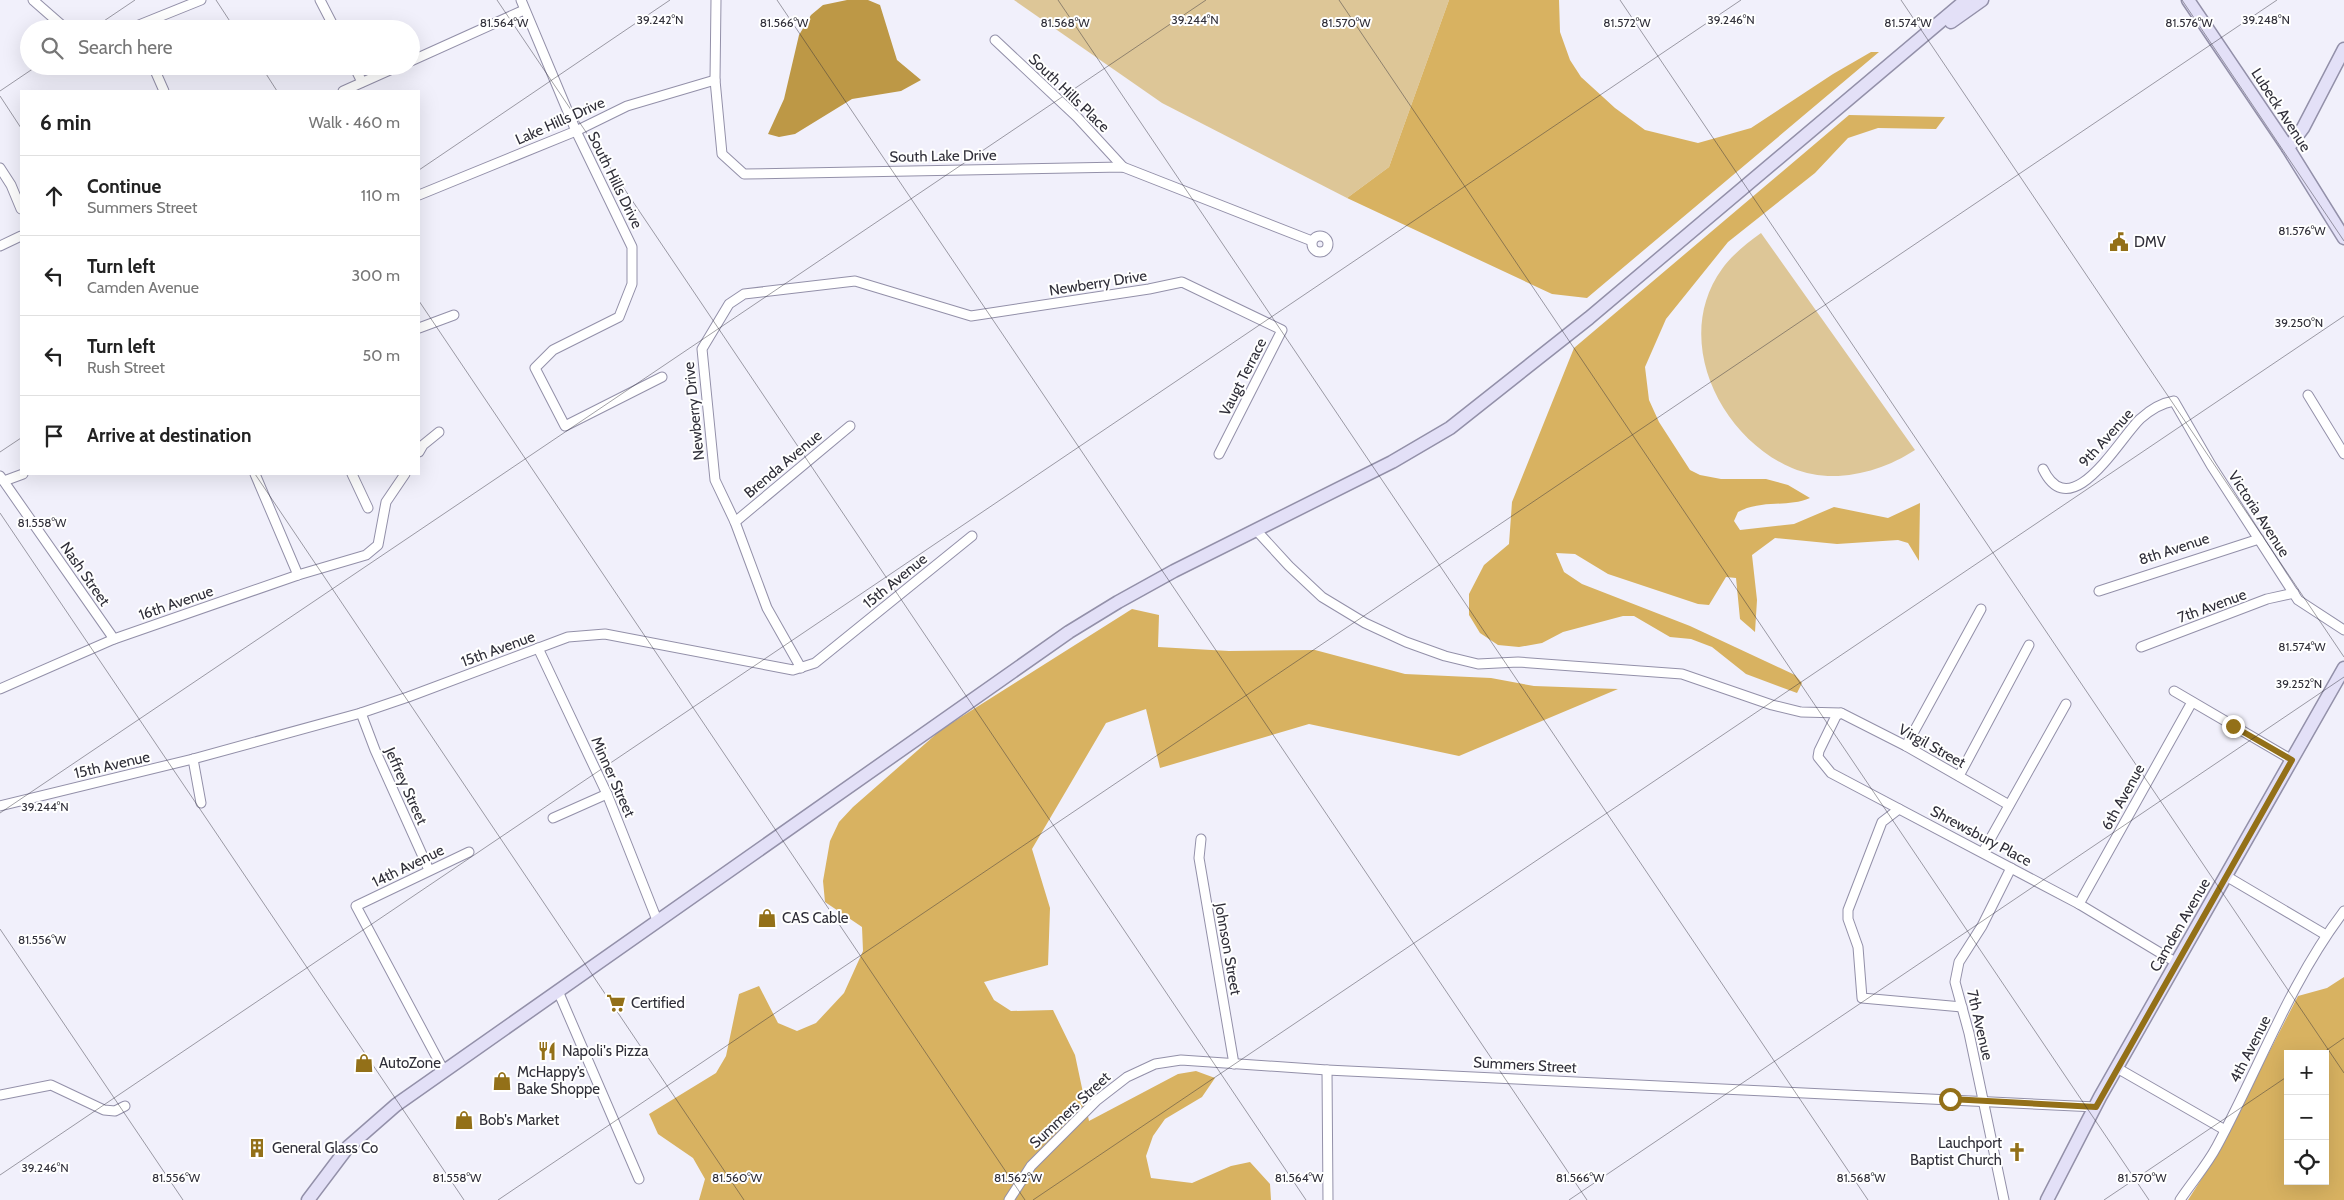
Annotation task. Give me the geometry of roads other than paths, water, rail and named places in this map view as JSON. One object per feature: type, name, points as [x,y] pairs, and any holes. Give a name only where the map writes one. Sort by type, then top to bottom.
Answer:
[{"type":"main road","points":[[1926,34],[1958,0]]},
{"type":"main road","points":[[308,1200],[348,1148],[396,1104],[1069,632],[1126,597],[1392,462],[1450,428],[1589,318],[1966,0]]},
{"type":"main road","points":[[1926,34],[1949,24],[1982,0]]},
{"type":"main road","name":"Lubeck Avenue","points":[[2188,0],[2340,223],[2344,238]]},
{"type":"main road","points":[[2288,148],[2303,128],[2344,49]]},
{"type":"main road","name":"Camden Avenue","points":[[2048,1200],[2117,1068],[2344,668]]},
{"type":"street","points":[[33,0],[56,20]]},
{"type":"street","points":[[153,20],[201,0]]},
{"type":"street","points":[[320,0],[330,20]]},
{"type":"street","name":"South Hills Drive","points":[[521,0],[576,131],[632,247],[632,284],[619,318],[553,350],[535,368],[565,426],[662,376]]},
{"type":"street","name":"South Lake Drive","points":[[716,0],[714,80],[722,154],[744,174],[1123,167],[1312,241]]},
{"type":"street","points":[[420,57],[524,10]]},
{"type":"street","name":"South Hills Place","points":[[995,40],[1076,117],[1123,167]]},
{"type":"street","points":[[157,75],[164,90]]},
{"type":"street","points":[[358,75],[362,82]]},
{"type":"street","points":[[345,90],[378,75]]},
{"type":"street","name":"Lake Hills Drive","points":[[420,195],[576,131],[627,106],[714,80]]},
{"type":"street","points":[[0,168],[11,185],[20,207]]},
{"type":"street","points":[[0,246],[20,236]]},
{"type":"street","name":"Newberry Drive","points":[[801,668],[767,608],[716,480],[702,349],[730,304],[744,294],[855,281],[971,316],[1149,289],[1182,282]]},
{"type":"street","name":"Vaugt Terrace","points":[[1182,282],[1282,330],[1220,454]]},
{"type":"street","points":[[420,328],[454,315]]},
{"type":"street","points":[[2308,394],[2344,454]]},
{"type":"street","name":"Victoria Avenue","points":[[2167,402],[2174,401],[2211,465],[2298,600],[2344,630]]},
{"type":"street","name":"9th Avenue","points":[[2043,469],[2059,488],[2075,488],[2098,472],[2121,440],[2141,418],[2167,402]]},
{"type":"street","name":"Brenda Avenue","points":[[734,522],[850,426]]},
{"type":"street","points":[[420,450],[423,445],[439,432]]},
{"type":"street","points":[[2,478],[20,475]]},
{"type":"street","points":[[255,475],[298,574]]},
{"type":"street","points":[[352,475],[368,508]]},
{"type":"street","name":"16th Avenue","points":[[0,689],[114,639],[298,574],[366,555],[378,545],[386,502],[404,475]]},
{"type":"street","name":"Nash Street","points":[[2,478],[114,639]]},
{"type":"street","points":[[1256,530],[1289,566],[1322,596],[1365,623],[1406,642],[1445,656],[1478,664],[1518,662],[1682,674],[1772,705],[1801,712],[1841,714]]},
{"type":"street","name":"15th Avenue","points":[[0,806],[192,760],[361,713],[568,637],[605,634],[793,670],[801,668],[814,663],[972,536]]},
{"type":"street","name":"8th Avenue","points":[[2099,591],[2259,539]]},
{"type":"street","name":"7th Avenue","points":[[2140,647],[2268,600],[2294,593]]},
{"type":"street","points":[[1906,746],[1981,609]]},
{"type":"street","points":[[1959,776],[2029,645]]},
{"type":"street","name":"Minner Street","points":[[538,648],[607,794],[657,920]]},
{"type":"street","points":[[2174,691],[2292,760]]},
{"type":"street","name":"6th Avenue","points":[[2079,904],[2192,702]]},
{"type":"street","points":[[1983,852],[2066,704]]},
{"type":"street","name":"Jeffrey Street","points":[[361,713],[375,750],[429,870]]},
{"type":"street","name":"Virgil Street","points":[[1841,714],[1906,746],[2009,805]]},
{"type":"street","name":"Shrewsbury Place","points":[[1841,714],[1836,716],[1819,751],[1818,757],[1831,772],[2079,904],[2177,963]]},
{"type":"street","points":[[192,760],[201,803]]},
{"type":"street","points":[[552,818],[607,794]]},
{"type":"street","points":[[1899,808],[1882,822],[1848,910],[1848,919],[1858,947],[1862,998],[1962,1007]]},
{"type":"street","name":"Johnson Street","points":[[1201,838],[1199,858],[1234,1064]]},
{"type":"street","name":"14th Avenue","points":[[444,1071],[356,906],[470,852]]},
{"type":"street","name":"7th Avenue","points":[[2004,1200],[1955,982],[1959,962],[1982,926],[2011,868]]},
{"type":"street","points":[[2226,876],[2326,935]]},
{"type":"street","name":"4th Avenue","points":[[2180,1200],[2216,1148],[2267,1044],[2326,935],[2344,911]]},
{"type":"street","points":[[558,991],[638,1179]]},
{"type":"street","name":"Summers Street","points":[[1009,1200],[1031,1166],[1096,1101],[1127,1077],[1155,1064],[1181,1060],[1327,1070],[2096,1107]]},
{"type":"street","points":[[2117,1068],[2225,1130]]},
{"type":"street","points":[[1327,1070],[1328,1200]]},
{"type":"street","points":[[0,1095],[51,1085],[104,1110],[116,1112],[125,1106]]},
{"type":"place","name":"DMV","points":[[2119,242]]},
{"type":"place","name":"CAS Cable","points":[[767,918]]},
{"type":"place","name":"Certified","points":[[616,1003]]},
{"type":"place","name":"Napoli's Pizza","points":[[547,1051]]},
{"type":"place","name":"AutoZone","points":[[364,1063]]},
{"type":"place","name":"McHappy’s Bake Shoppe","points":[[502,1081]]},
{"type":"place","name":"Bob's Market","points":[[464,1120]]},
{"type":"place","name":"General Glass Co","points":[[257,1148]]},
{"type":"place","name":"Lauchport Baptist Church","points":[[2017,1152]]}]
